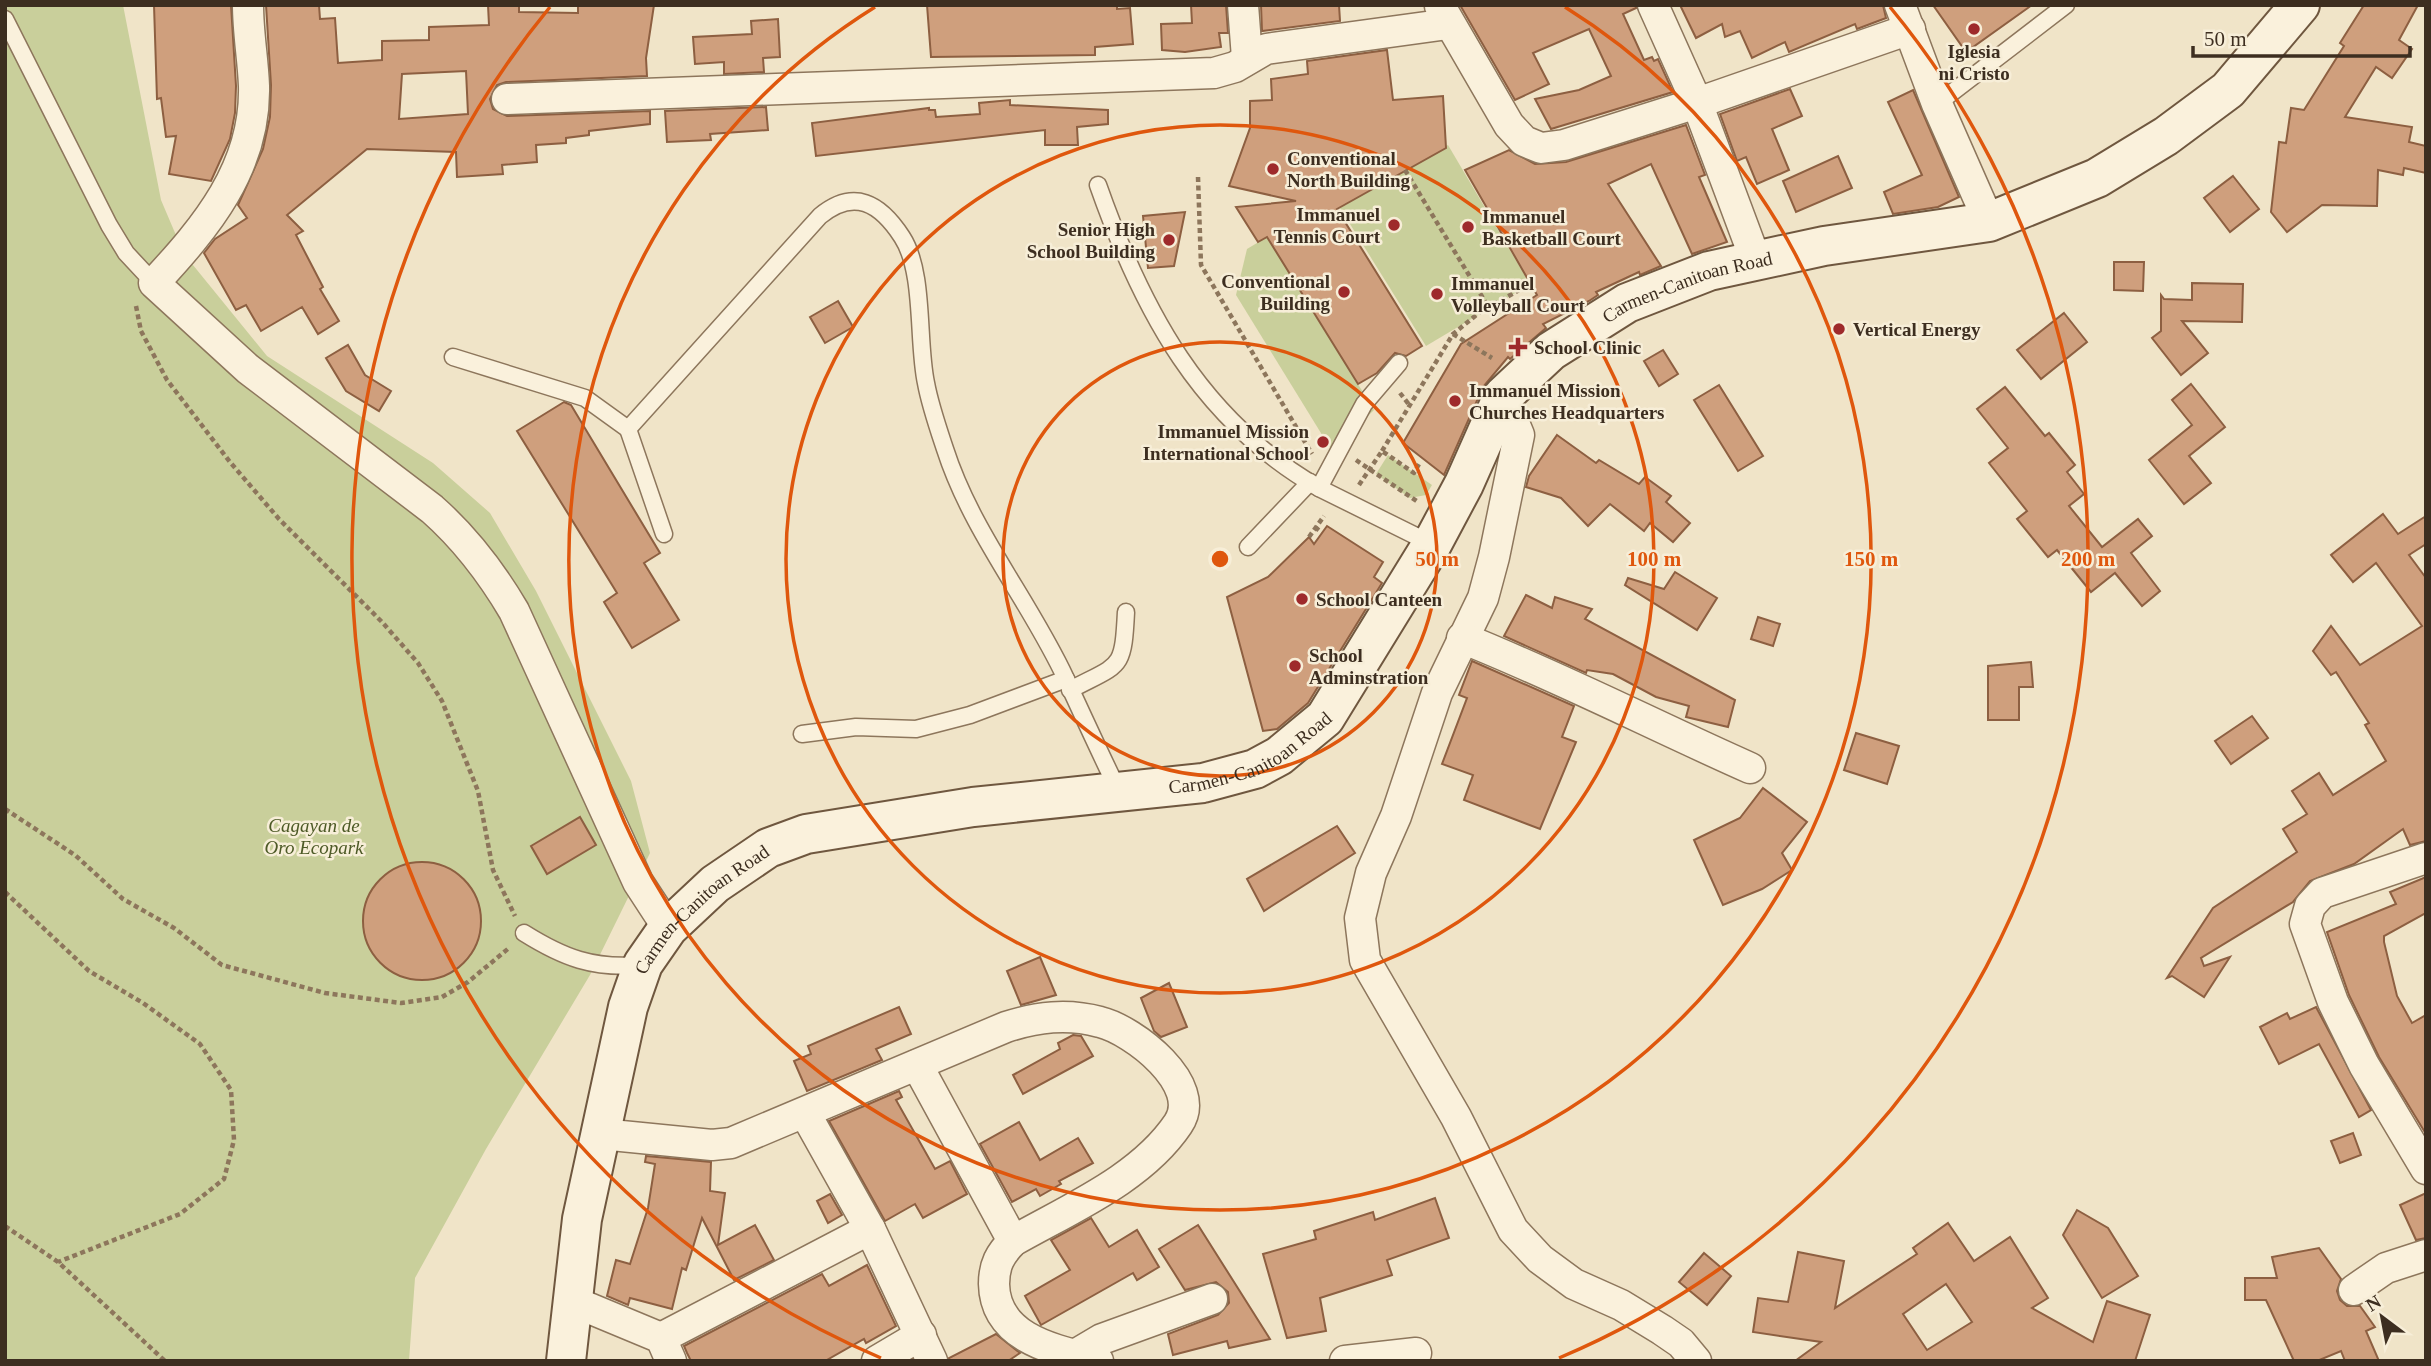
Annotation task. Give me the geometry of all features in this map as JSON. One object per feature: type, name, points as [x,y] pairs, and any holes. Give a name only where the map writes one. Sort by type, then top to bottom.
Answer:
[{"type":"main road","name":"Carmen-Canitoan Road","points":[[566,1361],[582,1219],[628,1007],[643,964],[668,928],[740,865],[768,848],[806,834],[973,807],[1120,794],[1203,783],[1255,769],[1303,739],[1325,718],[1439,532],[1503,396],[1551,351],[1627,303],[1709,271],[1852,242],[1989,222],[2097,178],[2166,136],[2228,90],[2300,5]]},
{"type":"street","points":[[248,5],[248,41],[254,88],[243,152],[232,184],[214,214],[154,283],[248,369],[432,509],[459,533],[492,573],[514,611],[638,883],[668,928]]},
{"type":"street","points":[[1243,5],[1247,58]]},
{"type":"street","points":[[1653,5],[1697,103],[1756,261]]},
{"type":"street","points":[[507,99],[1203,73],[1235,67],[1266,49],[1444,15],[1509,125],[1524,141],[1541,148],[1564,145],[1697,103],[1905,17],[1937,104],[1989,222]]},
{"type":"street","points":[[1503,396],[1517,424],[1517,449],[1486,588],[1437,693],[1396,816],[1371,873],[1360,918],[1365,960],[1456,1117],[1513,1230],[1539,1259],[1574,1284],[1621,1305],[1662,1330],[1681,1343],[1696,1361]]},
{"type":"street","points":[[1462,638],[1546,671],[1636,717],[1749,768]]},
{"type":"street","points":[[2426,858],[2322,893],[2310,906],[2305,924],[2333,1002],[2364,1065],[2426,1169]]},
{"type":"street","points":[[601,1134],[712,1145],[731,1143],[805,1113],[882,1077],[918,1065],[1006,1027],[1038,1017],[1102,1022],[1137,1039],[1173,1074],[1184,1096],[1180,1122],[1146,1159],[1115,1182],[1013,1241],[1000,1254],[994,1272],[994,1294],[1003,1317],[1017,1333],[1086,1358],[1102,1339],[1212,1299]]},
{"type":"street","points":[[918,1065],[1013,1241]]},
{"type":"street","points":[[805,1113],[870,1229],[927,1348],[877,1361]]},
{"type":"street","points":[[572,1301],[666,1349],[870,1229]]},
{"type":"street","points":[[2354,1290],[2386,1268],[2426,1255]]},
{"type":"street","points":[[1345,1361],[1416,1353]]},
{"type":"lane","points":[[1937,104],[2066,5]]},
{"type":"lane","points":[[5,19],[126,253],[154,283]]},
{"type":"lane","points":[[1098,185],[1119,244],[1142,293],[1194,381],[1245,435],[1315,485],[1439,532]]},
{"type":"lane","points":[[628,429],[820,216],[842,202],[858,200],[869,204],[894,226],[909,254],[918,299],[925,382],[946,452],[992,551],[1068,685],[1120,794]]},
{"type":"lane","points":[[453,357],[585,398],[628,429],[664,534]]},
{"type":"lane","points":[[1248,547],[1315,485],[1331,465],[1364,404],[1399,363]]},
{"type":"lane","points":[[803,734],[856,727],[916,729],[1068,685],[1114,667],[1124,653],[1126,611]]},
{"type":"lane","points":[[524,933],[561,956],[611,967],[643,964]]},
{"type":"path","points":[[1405,170],[1489,308]]},
{"type":"path","points":[[1198,177],[1201,265],[1313,454],[1331,465]]},
{"type":"path","points":[[5,809],[75,855],[123,899],[174,928],[222,965],[325,993],[401,1003],[442,997],[494,963],[524,933],[493,870],[478,791],[442,701],[418,663],[382,622],[279,519],[230,463],[167,380],[141,331],[126,253]]},
{"type":"path","points":[[1371,470],[1453,334],[1489,308],[1530,284]]},
{"type":"path","points":[[1500,302],[1508,314]]},
{"type":"path","points":[[1453,334],[1492,358]]},
{"type":"path","points":[[1339,449],[1371,470],[1439,532]]},
{"type":"path","points":[[1382,451],[1414,473],[1419,464]]},
{"type":"path","points":[[1315,527],[1321,531]]},
{"type":"path","points":[[5,892],[89,971],[142,1003],[200,1044],[231,1090],[234,1140],[225,1179],[180,1214],[58,1262]]},
{"type":"path","points":[[5,1226],[58,1262],[165,1361]]},
{"type":"green space","name":"Cagayan de Oro Ecopark","points":[[5,5],[123,5],[161,200],[184,254],[267,356],[433,463],[490,513],[536,591],[631,781],[650,853],[590,975],[486,1149],[415,1278],[409,1361],[5,1361]]},
{"type":"green space","points":[[1448,145],[1530,284],[1426,346],[1340,208]]},
{"type":"green space","points":[[1267,237],[1374,410],[1332,451],[1236,295],[1247,249]]},
{"type":"green space","points":[[1388,455],[1432,485],[1426,495],[1410,498],[1376,474]]},
{"type":"building","points":[[154,5],[231,5],[235,113],[230,139],[211,181],[169,174],[176,136],[166,137],[161,98],[157,99]]},
{"type":"building","points":[[266,5],[319,5],[320,19],[335,18],[338,63],[382,60],[382,41],[429,40],[429,27],[489,25],[488,5],[519,5],[519,12],[578,13],[578,5],[654,5],[646,58],[647,76],[506,82],[497,85],[490,99],[493,109],[507,116],[650,111],[650,124],[589,131],[589,135],[566,138],[566,143],[536,145],[537,162],[502,165],[503,174],[457,177],[456,152],[367,149],[287,215],[303,231],[296,235],[323,287],[320,289],[339,321],[318,334],[302,307],[261,331],[246,305],[236,310],[204,253],[215,239],[247,218],[238,205],[263,149],[270,117],[271,85]],"holes":[[[466,71],[468,114],[399,119],[402,74]]]},
{"type":"building","points":[[927,5],[1117,5],[1117,9],[1130,8],[1133,44],[1095,47],[1095,55],[931,57]]},
{"type":"building","points":[[1191,5],[1226,5],[1228,33],[1219,33],[1221,47],[1185,52],[1162,50],[1161,24],[1192,23]]},
{"type":"building","points":[[1261,5],[1339,5],[1340,21],[1262,31]]},
{"type":"building","points":[[1460,5],[1636,5],[1636,8],[1623,14],[1644,60],[1652,57],[1654,61],[1658,59],[1673,92],[1551,129],[1535,99],[1579,90],[1611,76],[1589,29],[1533,53],[1549,84],[1515,100]]},
{"type":"building","points":[[1680,5],[1883,5],[1886,18],[1857,29],[1855,24],[1789,52],[1785,42],[1752,58],[1740,31],[1725,37],[1722,24],[1696,38]]},
{"type":"building","name":"Iglesia ni Cristo","points":[[1933,5],[2032,5],[1966,52]]},
{"type":"building","points":[[2364,5],[2418,5],[2399,40],[2412,49],[2392,78],[2376,67],[2345,117],[2412,127],[2409,142],[2426,146],[2426,173],[2404,168],[2403,175],[2378,170],[2377,206],[2322,205],[2287,232],[2271,212],[2279,142],[2286,143],[2291,108],[2304,110],[2344,46],[2340,43]]},
{"type":"building","points":[[778,19],[780,57],[763,58],[764,72],[724,74],[724,62],[695,64],[693,37],[752,34],[751,21]]},
{"type":"building","points":[[1387,50],[1393,100],[1443,96],[1446,148],[1337,209],[1422,346],[1406,356],[1395,353],[1377,373],[1358,384],[1267,237],[1258,242],[1236,207],[1296,201],[1229,186],[1250,128],[1250,101],[1272,100],[1271,79],[1308,74],[1307,61]]},
{"type":"building","points":[[1790,89],[1802,116],[1772,129],[1789,170],[1757,184],[1746,157],[1737,161],[1720,114]]},
{"type":"building","points":[[1913,90],[1959,197],[1938,207],[1893,214],[1884,192],[1922,175],[1888,102]]},
{"type":"building","points":[[1010,100],[1010,105],[1108,110],[1108,124],[1077,127],[1078,145],[1045,145],[1045,130],[816,156],[812,123],[929,108],[935,110],[936,117],[980,114],[979,103]]},
{"type":"building","points":[[766,107],[768,130],[710,134],[711,140],[667,142],[665,111]]},
{"type":"building","points":[[1686,125],[1705,175],[1699,177],[1727,242],[1692,254],[1651,164],[1608,184],[1661,266],[1640,275],[1639,272],[1596,292],[1598,295],[1589,301],[1543,324],[1546,328],[1510,359],[1508,357],[1483,387],[1444,475],[1403,443],[1461,344],[1537,295],[1465,170],[1509,150],[1535,164],[1566,162]]},
{"type":"building","points":[[1838,156],[1852,188],[1796,212],[1783,181]]},
{"type":"building","points":[[2233,176],[2259,209],[2230,232],[2204,198]]},
{"type":"building","name":"Senior High School Building","points":[[1185,212],[1174,266],[1148,268],[1143,216]]},
{"type":"building","points":[[2114,262],[2144,262],[2143,291],[2114,290]]},
{"type":"building","points":[[2192,283],[2243,284],[2242,322],[2182,321],[2208,353],[2181,375],[2152,338],[2161,331],[2161,295],[2164,299],[2192,300]]},
{"type":"building","points":[[838,301],[853,327],[825,343],[810,317]]},
{"type":"building","points":[[2064,313],[2087,342],[2041,379],[2017,350]]},
{"type":"building","points":[[348,345],[365,375],[391,391],[379,411],[346,391],[326,358]]},
{"type":"building","points":[[1663,350],[1678,374],[1659,386],[1644,361]]},
{"type":"building","points":[[2191,384],[2225,427],[2189,456],[2211,483],[2184,504],[2149,460],[2192,425],[2172,400]]},
{"type":"building","points":[[1719,385],[1763,456],[1738,471],[1694,400]]},
{"type":"building","points":[[2005,387],[2045,436],[2049,433],[2075,465],[2067,472],[2084,494],[2069,506],[2102,547],[2138,519],[2152,536],[2131,553],[2160,591],[2142,606],[2115,573],[2091,592],[2057,550],[2048,557],[2017,519],[2027,511],[1989,463],[2008,448],[1977,409]]},
{"type":"building","points":[[564,402],[571,405],[660,553],[644,563],[679,620],[632,648],[604,602],[617,593],[517,431]]},
{"type":"building","points":[[1557,435],[1596,463],[1599,460],[1639,484],[1645,477],[1671,496],[1666,502],[1690,523],[1673,542],[1650,523],[1644,531],[1610,504],[1588,526],[1561,498],[1526,487],[1529,476]]},
{"type":"building","points":[[2383,514],[2398,534],[2426,516],[2426,544],[2409,555],[2426,578],[2426,841],[2410,845],[2403,829],[2354,864],[2310,881],[2293,902],[2201,958],[2204,966],[2230,957],[2204,997],[2172,976],[2167,978],[2213,908],[2297,852],[2283,829],[2307,814],[2292,791],[2319,773],[2333,795],[2386,761],[2365,725],[2369,723],[2336,672],[2331,675],[2313,651],[2331,626],[2360,665],[2422,626],[2376,563],[2353,582],[2331,555]]},
{"type":"building","name":"School Adminstration","points":[[1327,526],[1383,562],[1374,577],[1382,583],[1308,703],[1277,729],[1263,731],[1227,597],[1268,577],[1309,537],[1314,544]]},
{"type":"building","points":[[1675,572],[1717,598],[1697,630],[1625,585],[1628,578],[1664,589]]},
{"type":"building","points":[[1526,595],[1552,608],[1555,597],[1592,609],[1585,619],[1735,700],[1728,727],[1686,717],[1689,706],[1656,697],[1613,674],[1587,670],[1586,673],[1504,636]]},
{"type":"building","points":[[1758,617],[1780,624],[1773,646],[1751,639]]},
{"type":"building","points":[[1472,661],[1574,706],[1562,737],[1576,742],[1540,829],[1464,800],[1473,775],[1442,764],[1467,698],[1459,695]]},
{"type":"building","points":[[2031,662],[2033,687],[2019,687],[2019,720],[1988,720],[1988,666]]},
{"type":"building","points":[[2252,716],[2268,738],[2231,764],[2215,741]]},
{"type":"building","points":[[1856,733],[1899,746],[1887,784],[1844,770]]},
{"type":"building","points":[[1763,788],[1807,822],[1782,853],[1792,870],[1762,889],[1723,905],[1694,840],[1740,818]]},
{"type":"building","points":[[580,817],[596,845],[547,874],[531,846]]},
{"type":"building","points":[[1337,826],[1355,853],[1264,911],[1247,879]]},
{"type":"building","points":[[422,862],[445,866],[464,879],[477,898],[481,921],[477,944],[464,963],[445,976],[422,980],[399,976],[380,963],[367,944],[363,921],[367,898],[380,879],[399,866]]},
{"type":"building","points":[[2426,877],[2426,913],[2384,936],[2384,942],[2397,996],[2412,1023],[2426,1015],[2426,1134],[2379,1057],[2349,995],[2327,932],[2396,904],[2390,892]]},
{"type":"building","points":[[1040,957],[1056,995],[1021,1005],[1007,971]]},
{"type":"building","points":[[1169,983],[1187,1027],[1161,1037],[1154,1031],[1141,998]]},
{"type":"building","points":[[899,1007],[911,1034],[876,1049],[882,1060],[807,1091],[794,1061],[811,1054],[808,1046]]},
{"type":"building","points":[[2316,1007],[2371,1110],[2359,1117],[2319,1044],[2279,1064],[2260,1027],[2287,1013],[2290,1019]]},
{"type":"building","points":[[1073,1035],[1081,1036],[1093,1056],[1023,1094],[1013,1075],[1060,1049],[1058,1043]]},
{"type":"building","points":[[899,1091],[902,1097],[896,1100],[935,1169],[950,1161],[967,1194],[923,1218],[915,1204],[885,1221],[829,1121]]},
{"type":"building","points":[[1019,1122],[1040,1160],[1078,1138],[1093,1163],[1059,1181],[1061,1184],[1040,1196],[1036,1189],[1012,1202],[980,1144]]},
{"type":"building","points":[[2353,1133],[2361,1155],[2340,1163],[2331,1141]]},
{"type":"building","points":[[646,1156],[711,1162],[710,1191],[725,1193],[718,1245],[755,1225],[774,1260],[734,1280],[702,1218],[686,1270],[682,1268],[672,1309],[630,1298],[628,1305],[607,1296],[616,1260],[630,1264],[648,1208],[655,1164],[645,1162]]},
{"type":"building","points":[[2426,1193],[2426,1238],[2416,1240],[2400,1205]]},
{"type":"building","points":[[830,1194],[842,1215],[828,1223],[817,1201]]},
{"type":"building","points":[[1435,1198],[1449,1238],[1387,1260],[1392,1275],[1320,1298],[1326,1331],[1287,1338],[1263,1254],[1316,1239],[1314,1231],[1373,1212],[1375,1220]]},
{"type":"building","points":[[2077,1210],[2108,1228],[2138,1276],[2102,1298],[2063,1235]]},
{"type":"building","points":[[1091,1218],[1109,1247],[1137,1230],[1159,1267],[1137,1280],[1133,1273],[1041,1325],[1025,1296],[1070,1270],[1051,1240]]},
{"type":"building","points":[[1948,1223],[1974,1261],[2010,1237],[2048,1298],[2032,1308],[2093,1342],[2107,1301],[2150,1315],[2135,1361],[1795,1361],[1821,1342],[1753,1332],[1758,1298],[1788,1302],[1798,1252],[1844,1261],[1835,1308],[1917,1254],[1913,1248]],"holes":[[[1946,1284],[1972,1322],[1927,1350],[1903,1314]]]},
{"type":"building","points":[[1198,1225],[1270,1339],[1229,1348],[1227,1341],[1173,1355],[1168,1334],[1218,1315],[1229,1303],[1228,1292],[1216,1282],[1185,1290],[1159,1249]]},
{"type":"building","points":[[2319,1248],[2341,1279],[2337,1291],[2340,1300],[2347,1306],[2360,1306],[2375,1327],[2366,1331],[2379,1361],[2345,1361],[2341,1351],[2317,1361],[2294,1361],[2266,1300],[2245,1300],[2245,1278],[2277,1278],[2272,1257]]},
{"type":"building","points":[[1704,1253],[1731,1276],[1707,1305],[1679,1282]]},
{"type":"building","points":[[867,1265],[896,1326],[866,1343],[864,1339],[825,1361],[691,1361],[684,1346],[822,1274],[829,1286]]},
{"type":"building","points":[[996,1334],[1020,1353],[1008,1361],[949,1361],[949,1358]]},
{"type":"place","name":"Iglesia ni Cristo","points":[[1974,29]]},
{"type":"place","name":"Conventional North Building","points":[[1273,169]]},
{"type":"place","name":"Immanuel Tennis Court","points":[[1394,225]]},
{"type":"place","name":"Immanuel Basketball Court","points":[[1468,227]]},
{"type":"place","name":"Senior High School Building","points":[[1169,240]]},
{"type":"place","name":"Conventional Building","points":[[1344,292]]},
{"type":"place","name":"Immanuel Volleyball Court","points":[[1437,294]]},
{"type":"place","name":"Vertical Energy","points":[[1839,329]]},
{"type":"place","name":"School Clinic","points":[[1518,347]]},
{"type":"place","name":"Immanuel Mission Churches Headquarters","points":[[1455,401]]},
{"type":"place","name":"Immanuel Mission International School","points":[[1323,442]]},
{"type":"place","name":"School Canteen","points":[[1302,599]]},
{"type":"place","name":"School Adminstration","points":[[1295,666]]}]
